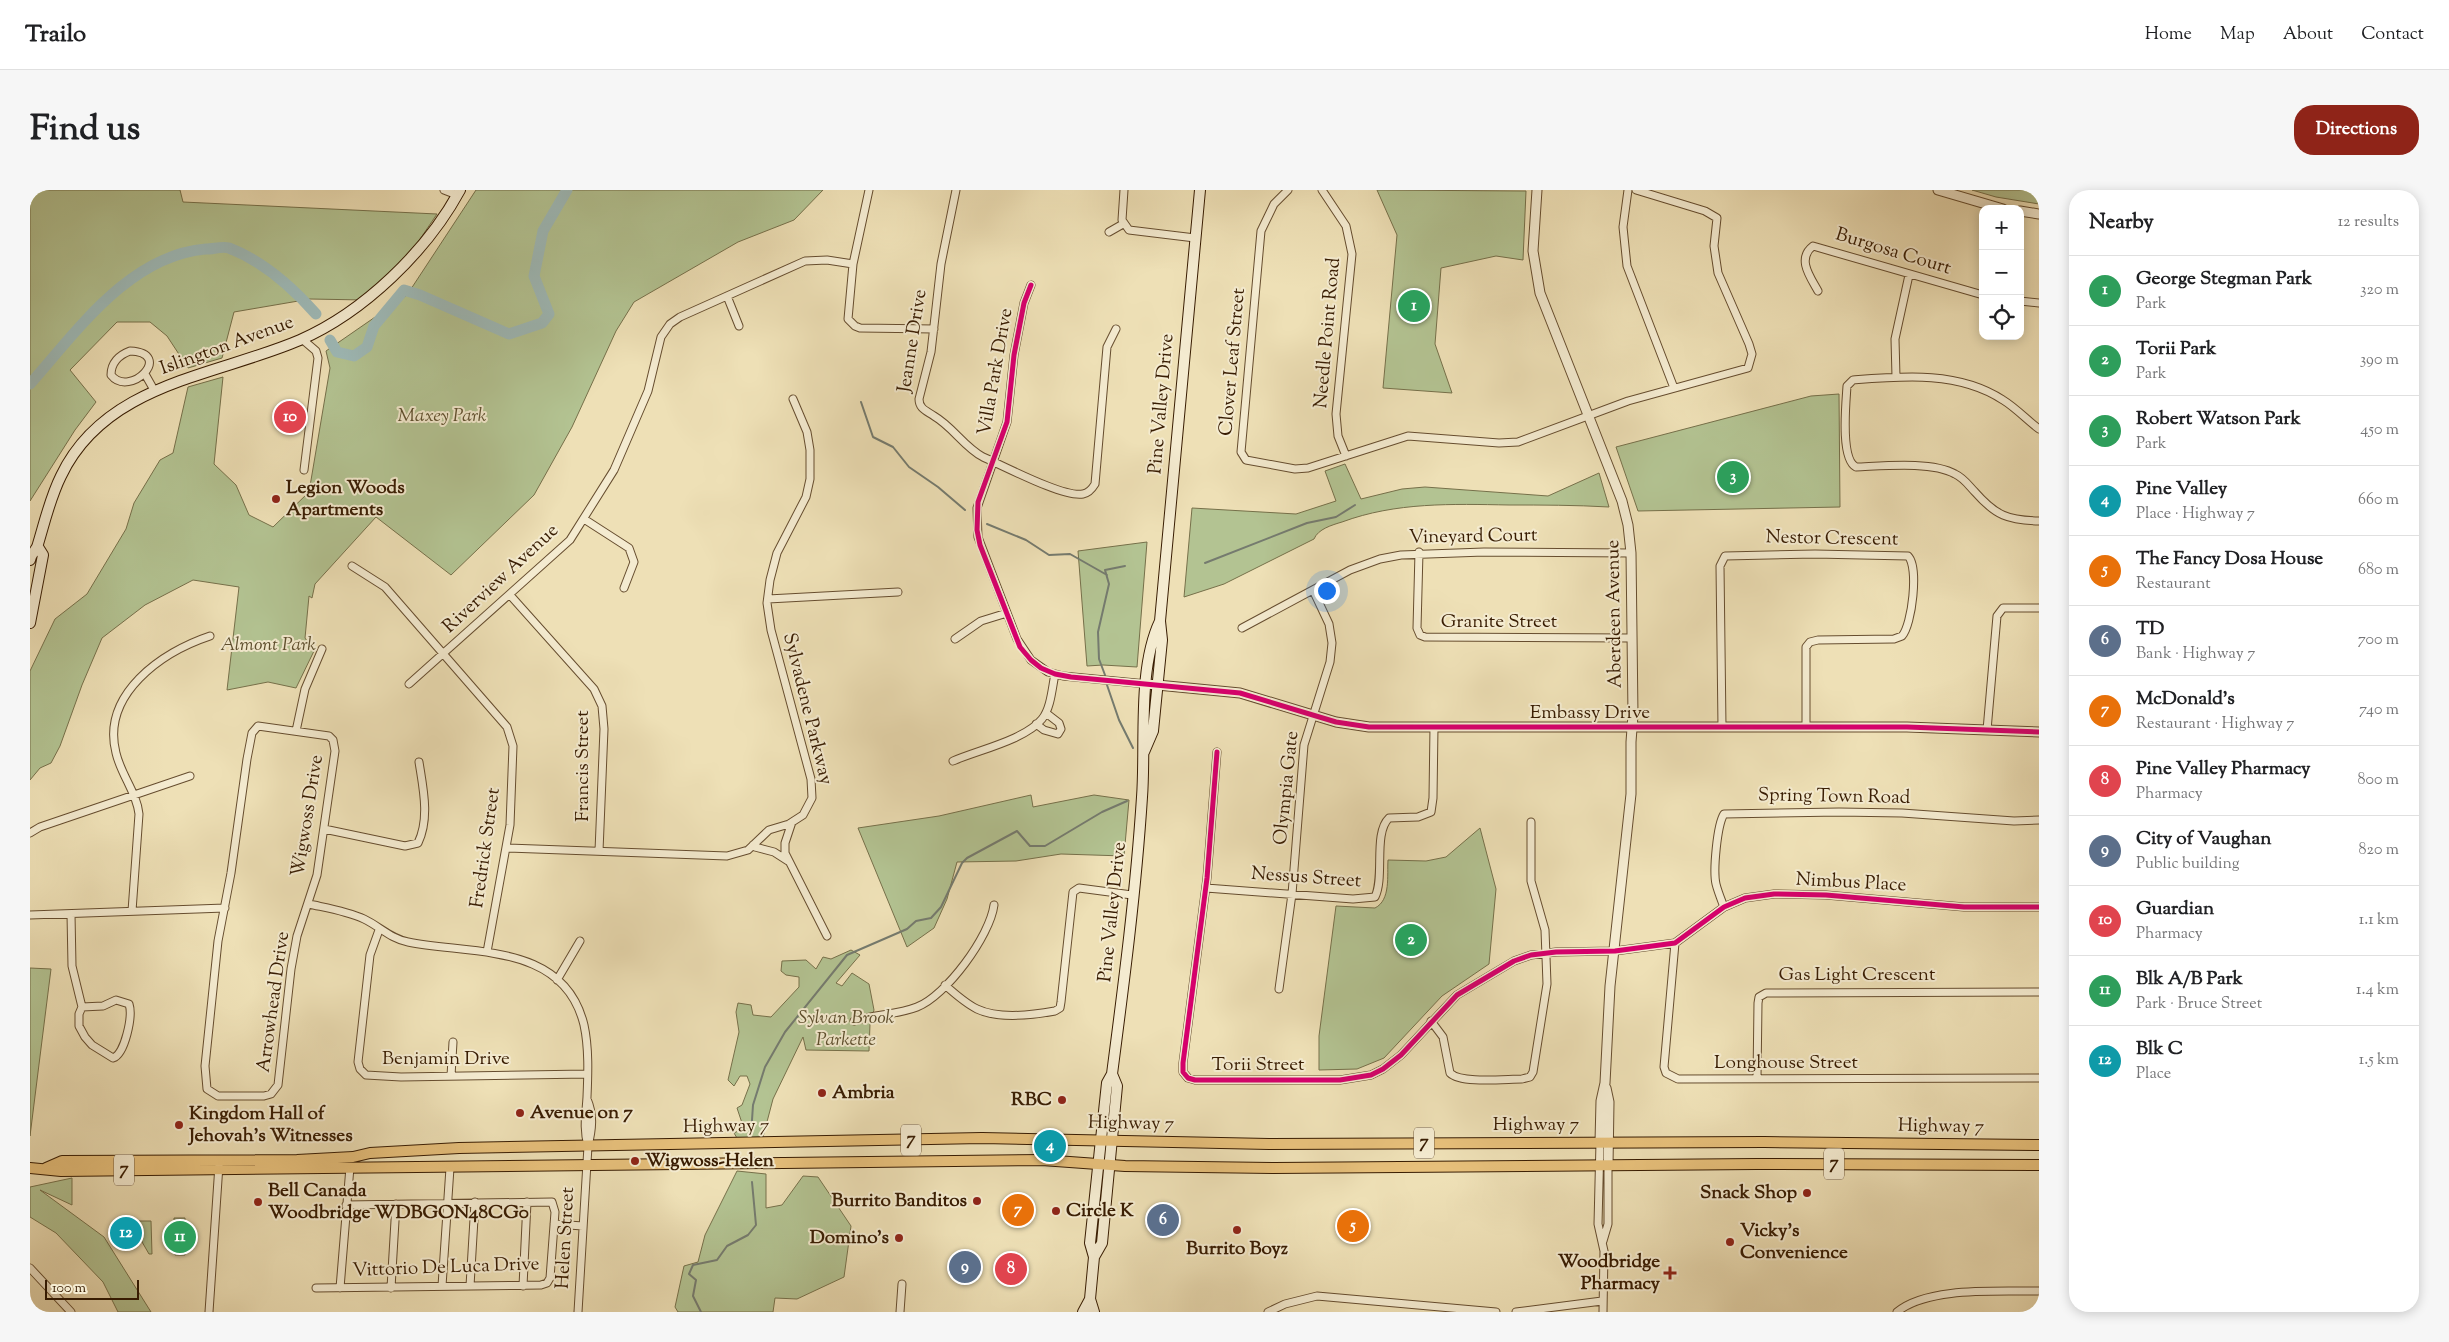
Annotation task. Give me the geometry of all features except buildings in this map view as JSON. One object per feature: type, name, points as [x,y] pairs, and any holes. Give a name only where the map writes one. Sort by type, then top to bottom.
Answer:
[{"type":"main road","name":"Pine Valley Drive","points":[[1144,753],[1154,732],[1162,640],[1160,621],[1200,190]]},
{"type":"main road","name":"Islington Avenue","points":[[30,560],[31,554],[38,547],[51,499],[70,459],[103,423],[129,404],[154,390],[302,339],[368,300],[429,236],[458,192]]},
{"type":"main road","name":"Islington Avenue","points":[[30,623],[34,577],[42,555],[38,547]]},
{"type":"main road","name":"Pine Valley Drive","points":[[1094,1312],[1090,1299],[1094,1257],[1090,1243],[1107,1083],[1112,1074],[1142,797],[1144,753],[1142,730],[1151,640],[1160,621]]},
{"type":"main road","name":"Pine Valley Drive","points":[[1094,1257],[1102,1243],[1110,1165],[1117,1086],[1112,1074]]},
{"type":"main road","name":"Highway 7","points":[[30,1168],[61,1171],[219,1164],[445,1149],[982,1138],[1269,1144],[1604,1142],[2039,1145]]},
{"type":"main road","name":"Highway 7","points":[[219,1164],[450,1168],[1042,1160],[1110,1165],[1274,1168],[2039,1165]]},
{"type":"main road","name":"Pine Valley Drive","points":[[1083,1312],[1090,1299]]},
{"type":"street","points":[[444,190],[458,192]]},
{"type":"street","points":[[869,190],[853,264],[847,314],[855,326],[934,329]]},
{"type":"street","name":"Jeanne Drive","points":[[956,190],[941,264],[932,352],[918,400],[920,406],[941,420],[972,450],[993,461]]},
{"type":"street","points":[[1123,224],[1124,190]]},
{"type":"street","name":"Clover Leaf Street","points":[[1288,190],[1274,204],[1261,230],[1241,452],[1246,460],[1295,469],[1319,465],[1408,436],[1500,443],[1518,442],[1634,399],[1743,371],[1748,368],[1752,354],[1718,274],[1714,246],[1717,218],[1705,211],[1636,190]]},
{"type":"street","name":"Needle Point Road","points":[[1322,190],[1338,211],[1346,226],[1351,244],[1351,276],[1336,414],[1338,436],[1346,456]]},
{"type":"street","name":"Aberdeen Avenue","points":[[1538,190],[1533,237],[1537,282],[1624,507],[1632,553],[1630,812],[1619,893],[1610,995],[1605,1083],[1609,1102],[1604,1142],[1604,1166]]},
{"type":"street","points":[[1628,190],[1623,227],[1627,266],[1674,388]]},
{"type":"street","points":[[1938,190],[1989,205]]},
{"type":"street","points":[[2024,212],[2039,214]]},
{"type":"street","points":[[1109,232],[1123,224]]},
{"type":"street","points":[[1123,224],[1134,232],[1195,238]]},
{"type":"street","name":"Burgosa Court","points":[[1818,291],[1805,266],[1806,254],[1813,246],[1979,294]]},
{"type":"street","name":"Riverview Avenue","points":[[408,684],[562,548],[584,519],[611,475],[648,391],[658,344],[663,332],[674,320],[805,262],[827,260],[853,264]]},
{"type":"street","points":[[1896,378],[1895,339],[1909,275]]},
{"type":"street","name":"Villa Park Drive","points":[[1031,285],[1024,303],[1014,355],[1007,422],[978,502],[976,522],[980,545],[1016,640],[1025,654],[1041,668],[1055,674],[1147,684]]},
{"type":"street","points":[[727,296],[739,326]]},
{"type":"street","points":[[2024,301],[2039,303]]},
{"type":"street","points":[[993,461],[1063,492],[1082,494],[1092,490],[1096,478],[1107,347],[1116,329]]},
{"type":"street","points":[[302,339],[316,351],[318,358],[304,470]]},
{"type":"street","name":"Islington Avenue","points":[[138,352],[145,356],[149,362],[149,369],[145,374],[122,383],[115,381],[111,376],[111,368],[121,354],[138,352]]},
{"type":"street","name":"Islington Avenue","points":[[145,374],[154,390]]},
{"type":"street","points":[[2039,429],[2003,399],[1976,386],[1946,379],[1896,378],[1853,380],[1847,386],[1846,440],[1847,457],[1851,464],[1856,467],[1923,466],[1946,470],[1965,481],[1984,502],[2000,514],[2018,520],[2039,521]]},
{"type":"street","name":"Sylvadene Parkway","points":[[506,848],[727,856],[742,853],[768,830],[792,822],[803,815],[810,804],[811,779],[771,630],[768,599],[770,580],[777,553],[806,497],[810,479],[810,450],[807,432],[794,400]]},
{"type":"street","points":[[584,519],[629,548],[634,562],[624,588]]},
{"type":"street","name":"Vineyard Court","points":[[1242,628],[1369,563],[1419,552],[1632,553]]},
{"type":"street","name":"Granite Street","points":[[1419,552],[1417,628],[1420,635],[1426,637],[1632,638]]},
{"type":"street","name":"Nestor Crescent","points":[[1722,727],[1720,566],[1725,556],[1815,554],[1908,556],[1913,564],[1914,578],[1908,625],[1902,636],[1894,639],[1818,640],[1810,642],[1806,647],[1806,727]]},
{"type":"street","name":"Fredrick Street","points":[[352,566],[385,587],[507,727],[512,741],[510,825],[487,952]]},
{"type":"street","name":"Olympia Gate","points":[[1279,988],[1292,894],[1304,745],[1330,662],[1332,644],[1329,624],[1314,590]]},
{"type":"street","points":[[768,599],[898,592]]},
{"type":"street","name":"Francis Street","points":[[510,595],[594,689],[602,706],[604,729],[599,851]]},
{"type":"street","points":[[1987,730],[1997,616],[2003,608],[2039,608]]},
{"type":"street","points":[[955,639],[981,621],[1007,613]]},
{"type":"street","points":[[132,911],[140,822],[134,796],[118,763],[114,744],[114,725],[123,699],[140,678],[160,660],[192,642],[210,636]]},
{"type":"street","points":[[296,730],[305,689],[322,648]]},
{"type":"street","points":[[953,761],[1018,735],[1036,724],[1046,713],[1055,674]]},
{"type":"street","name":"Embassy Drive","points":[[1147,684],[1240,694],[1356,726],[1907,727],[2039,732]]},
{"type":"street","points":[[1036,724],[1044,730],[1058,734],[1061,726],[1046,713]]},
{"type":"street","name":"Wigwoss Drive","points":[[225,908],[254,728],[262,726],[329,736],[335,745],[317,876],[309,904],[350,914],[406,942],[487,952],[527,961],[557,980],[571,997],[584,1023],[587,1045],[587,1099],[592,1110],[592,1130],[588,1146]]},
{"type":"street","name":"Nessus Street","points":[[1206,888],[1354,899],[1375,897],[1386,820],[1389,818],[1418,817],[1431,812],[1433,798],[1434,727]]},
{"type":"street","name":"Torii Street","points":[[1217,752],[1206,888],[1183,1063],[1183,1072],[1188,1078],[1340,1080],[1371,1075],[1395,1061],[1457,995],[1503,967],[1524,957],[1546,953],[1615,950]]},
{"type":"street","points":[[324,829],[405,846],[418,843],[423,830],[424,812],[419,762]]},
{"type":"street","points":[[30,833],[40,827],[190,776]]},
{"type":"street","name":"Spring Town Road","points":[[1724,907],[1715,874],[1721,819],[1724,814],[1902,813],[2014,821],[2039,820]]},
{"type":"street","points":[[792,822],[785,843],[785,853],[827,936]]},
{"type":"street","points":[[1431,1021],[1443,1037],[1450,1073],[1453,1076],[1464,1079],[1530,1077],[1535,1065],[1546,991],[1544,926],[1532,885],[1531,822]]},
{"type":"street","points":[[753,844],[754,847],[774,852],[788,861]]},
{"type":"street","points":[[945,985],[969,1005],[987,1012],[1003,1014],[1055,1011],[1060,1008],[1061,1002],[1071,898],[1075,890],[1132,895]]},
{"type":"street","name":"Nimbus Place","points":[[1615,950],[1675,943],[1724,907],[1745,898],[1774,894],[1826,895],[1964,906],[2039,907]]},
{"type":"street","name":"Arrowhead Drive","points":[[225,908],[214,969],[205,1066],[206,1083],[208,1089],[218,1096],[264,1096],[271,1094],[278,1086],[291,969],[297,936],[309,904]]},
{"type":"street","points":[[854,1021],[870,1016],[893,1014],[920,1006],[964,966],[992,916],[994,905]]},
{"type":"street","points":[[30,915],[225,908]]},
{"type":"street","points":[[70,914],[72,966],[82,1007],[79,1014],[79,1026],[85,1037],[100,1052],[113,1058],[118,1057],[122,1052],[130,1020],[131,1010],[128,1004],[116,1000],[103,1006],[82,1007]]},
{"type":"street","name":"Benjamin Drive","points":[[379,930],[370,955],[358,1062],[360,1070],[366,1075],[587,1074]]},
{"type":"street","points":[[557,980],[580,941]]},
{"type":"street","name":"Longhouse Street","points":[[1675,943],[1664,1058],[1666,1073],[1678,1079],[2039,1078]]},
{"type":"street","name":"Gas Light Crescent","points":[[1757,1079],[1757,1009],[1759,998],[1766,992],[2039,992]]},
{"type":"street","points":[[451,1076],[453,1042]]},
{"type":"street","name":"Helen Street","points":[[578,1312],[588,1146]]},
{"type":"street","points":[[209,1312],[219,1164]]},
{"type":"street","points":[[1603,1312],[1603,1241],[1598,1224],[1604,1166]]},
{"type":"street","points":[[340,1288],[350,1167]]},
{"type":"street","points":[[442,1286],[450,1168]]},
{"type":"street","name":"Vittorio De Luca Drive","points":[[316,1288],[523,1286],[541,1285],[547,1283],[550,1278],[554,1224],[554,1205],[552,1202],[448,1202],[346,1205]]},
{"type":"street","points":[[470,1286],[475,1202]]},
{"type":"street","points":[[523,1286],[527,1202]]},
{"type":"street","points":[[390,1288],[396,1204]]},
{"type":"street","points":[[554,1224],[583,1226]]},
{"type":"street","points":[[30,1268],[72,1312]]},
{"type":"street","points":[[900,1312],[902,1284]]},
{"type":"street","points":[[1897,1312],[1907,1304],[1970,1291],[2039,1291]]},
{"type":"street","points":[[1268,1312],[1285,1304],[1317,1296],[1418,1309],[1496,1312]]},
{"type":"street","points":[[1516,1312],[1602,1301]]},
{"type":"green space","points":[[30,190],[180,190],[183,202],[437,214],[414,248],[365,300],[310,299],[234,312],[222,358],[188,368],[167,336],[150,322],[117,322],[70,370],[96,402],[75,430],[30,501]]},
{"type":"green space","name":"Maxey Park","points":[[476,190],[823,190],[794,220],[738,242],[634,302],[616,331],[572,427],[534,495],[451,575],[376,517],[315,584],[312,598],[309,596],[305,638],[314,651],[296,688],[268,682],[227,690],[239,587],[193,580],[145,605],[102,638],[82,685],[60,746],[51,763],[40,768],[30,780],[30,671],[55,619],[87,594],[126,529],[134,503],[160,460],[173,453],[188,387],[223,377],[214,464],[236,485],[249,515],[273,527],[309,492],[330,368],[326,351],[407,295]]},
{"type":"green space","points":[[1377,190],[1526,191],[1523,260],[1496,256],[1441,268],[1435,344],[1452,393],[1383,388],[1397,235]]},
{"type":"green space","points":[[1972,190],[2039,190],[2039,204],[1996,197]]},
{"type":"green space","points":[[1839,394],[1840,507],[1638,511],[1616,447],[1811,396]]},
{"type":"green space","points":[[1345,464],[1361,499],[1402,489],[1425,487],[1548,496],[1599,473],[1609,507],[1445,505],[1404,508],[1362,515],[1322,530],[1314,539],[1224,584],[1184,597],[1192,508],[1296,514],[1336,501],[1325,471]]},
{"type":"green space","points":[[1147,542],[1137,667],[1087,666],[1078,551]]},
{"type":"green space","points":[[1031,795],[1033,807],[1094,795],[1129,800],[1124,856],[1061,854],[1016,861],[957,862],[947,899],[934,928],[907,947],[858,828],[939,816]]},
{"type":"green space","points":[[1480,828],[1496,889],[1489,964],[1442,996],[1384,1058],[1357,1069],[1319,1070],[1319,1036],[1336,906],[1375,908],[1384,899],[1386,893],[1388,860],[1426,861],[1446,857]]},
{"type":"green space","name":"Sylvan Brook Parkette","points":[[851,950],[860,955],[836,983],[842,986],[852,973],[869,984],[874,1010],[870,1024],[869,1051],[806,1050],[803,1037],[773,1099],[763,1137],[737,1138],[734,1133],[740,1130],[742,1123],[737,1108],[742,1105],[750,1084],[747,1076],[740,1076],[734,1086],[728,1080],[739,1032],[736,1012],[738,1003],[751,1005],[753,1015],[771,1017],[799,987],[799,977],[786,975],[781,971],[782,961],[806,960],[816,969],[823,957],[831,959]]},
{"type":"green space","points":[[30,968],[51,969],[30,1136]]},
{"type":"green space","points":[[737,1171],[766,1174],[766,1208],[782,1205],[803,1176],[818,1177],[851,1226],[844,1277],[797,1299],[775,1298],[773,1312],[678,1312],[675,1307],[684,1266],[698,1262],[705,1235]]},
{"type":"green space","points":[[72,1178],[72,1205],[40,1190],[104,1237],[151,1312],[118,1312],[103,1282],[56,1233],[30,1217],[30,1187]]},
{"type":"green space","points":[[174,1218],[185,1218],[185,1255],[175,1255]]},
{"type":"green space","points":[[130,1221],[151,1221],[152,1254],[149,1254]]},
{"type":"waterway","points":[[330,340],[337,352],[354,356],[367,347],[374,326],[404,290],[420,295],[509,334],[542,323],[549,314],[534,276],[543,231],[567,190]]},
{"type":"waterway","points":[[30,384],[107,299],[129,280],[153,265],[179,254],[221,247],[229,248],[254,260],[277,276],[316,314]]},
{"type":"waterway","points":[[861,402],[873,437],[893,447],[909,467],[938,487],[965,510]]},
{"type":"waterway","points":[[1205,563],[1307,523],[1336,517],[1355,505]]},
{"type":"waterway","points":[[987,524],[1026,540],[1049,555],[1070,554],[1107,575]]},
{"type":"waterway","points":[[1105,675],[1099,659],[1098,632],[1109,584],[1105,570],[1125,566]]},
{"type":"waterway","points":[[1107,685],[1119,720],[1133,748]]},
{"type":"waterway","points":[[751,1135],[753,1105],[765,1067],[785,1032],[847,955],[907,929],[916,921],[931,918],[941,907],[962,863],[967,858],[1017,831],[1030,846],[1045,846],[1102,812],[1127,801]]},
{"type":"waterway","points":[[701,1312],[693,1296],[696,1280],[689,1274],[693,1265],[717,1260],[727,1246],[748,1235],[756,1225],[752,1182]]},
{"type":"cycle path","points":[[1031,285],[1024,303],[1014,355],[1007,422],[978,502],[977,530],[980,545],[1020,647],[1041,668],[1055,674],[1071,677],[1240,693],[1336,722],[1369,727],[1907,727],[2039,732]]},
{"type":"cycle path","points":[[1217,752],[1207,878],[1183,1063],[1183,1072],[1188,1078],[1195,1080],[1340,1080],[1371,1075],[1383,1069],[1401,1055],[1457,995],[1514,961],[1531,955],[1556,952],[1615,951],[1675,943],[1724,907],[1745,898],[1774,894],[1826,895],[1964,907],[2039,907]]},
{"type":"place","name":"George Stegman Park","points":[[1414,306]]},
{"type":"place","name":"Guardian","points":[[290,417]]},
{"type":"place","name":"Robert Watson Park","points":[[1733,477]]},
{"type":"place","name":"Legion Woods Apartments","points":[[276,499]]},
{"type":"place","name":"Torii Park","points":[[1411,940]]},
{"type":"place","name":"Ambria","points":[[822,1093]]},
{"type":"place","name":"RBC","points":[[1062,1100]]},
{"type":"place","name":"Avenue on 7","points":[[520,1113]]},
{"type":"place","name":"Kingdom Hall of Jehovah's Witnesses","points":[[179,1125]]},
{"type":"place","name":"Pine Valley","points":[[1050,1146]]},
{"type":"place","name":"Wigwoss-Helen","points":[[635,1161]]},
{"type":"place","name":"Snack Shop","points":[[1807,1193]]},
{"type":"place","name":"Burrito Banditos","points":[[977,1201]]},
{"type":"place","name":"Bell Canada Woodbridge WDBGON48CG0","points":[[258,1202]]},
{"type":"place","name":"McDonald's","points":[[1018,1210]]},
{"type":"place","name":"Circle K","points":[[1056,1211]]},
{"type":"place","name":"TD","points":[[1163,1220]]},
{"type":"place","name":"The Fancy Dosa House","points":[[1353,1226]]},
{"type":"place","name":"Burrito Boyz","points":[[1237,1230]]},
{"type":"place","name":"Blk C","points":[[126,1233]]},
{"type":"place","name":"Blk A/B Park","points":[[180,1237]]},
{"type":"place","name":"Domino's","points":[[899,1238]]},
{"type":"place","name":"Vicky's Convenience","points":[[1730,1242]]},
{"type":"place","name":"City of Vaughan","points":[[965,1267]]},
{"type":"place","name":"Pine Valley Pharmacy","points":[[1011,1269]]},
{"type":"place","name":"Woodbridge Pharmacy","points":[[1670,1273]]},
{"type":"park label","name":"Almont Park","points":[[268,645]]}]
